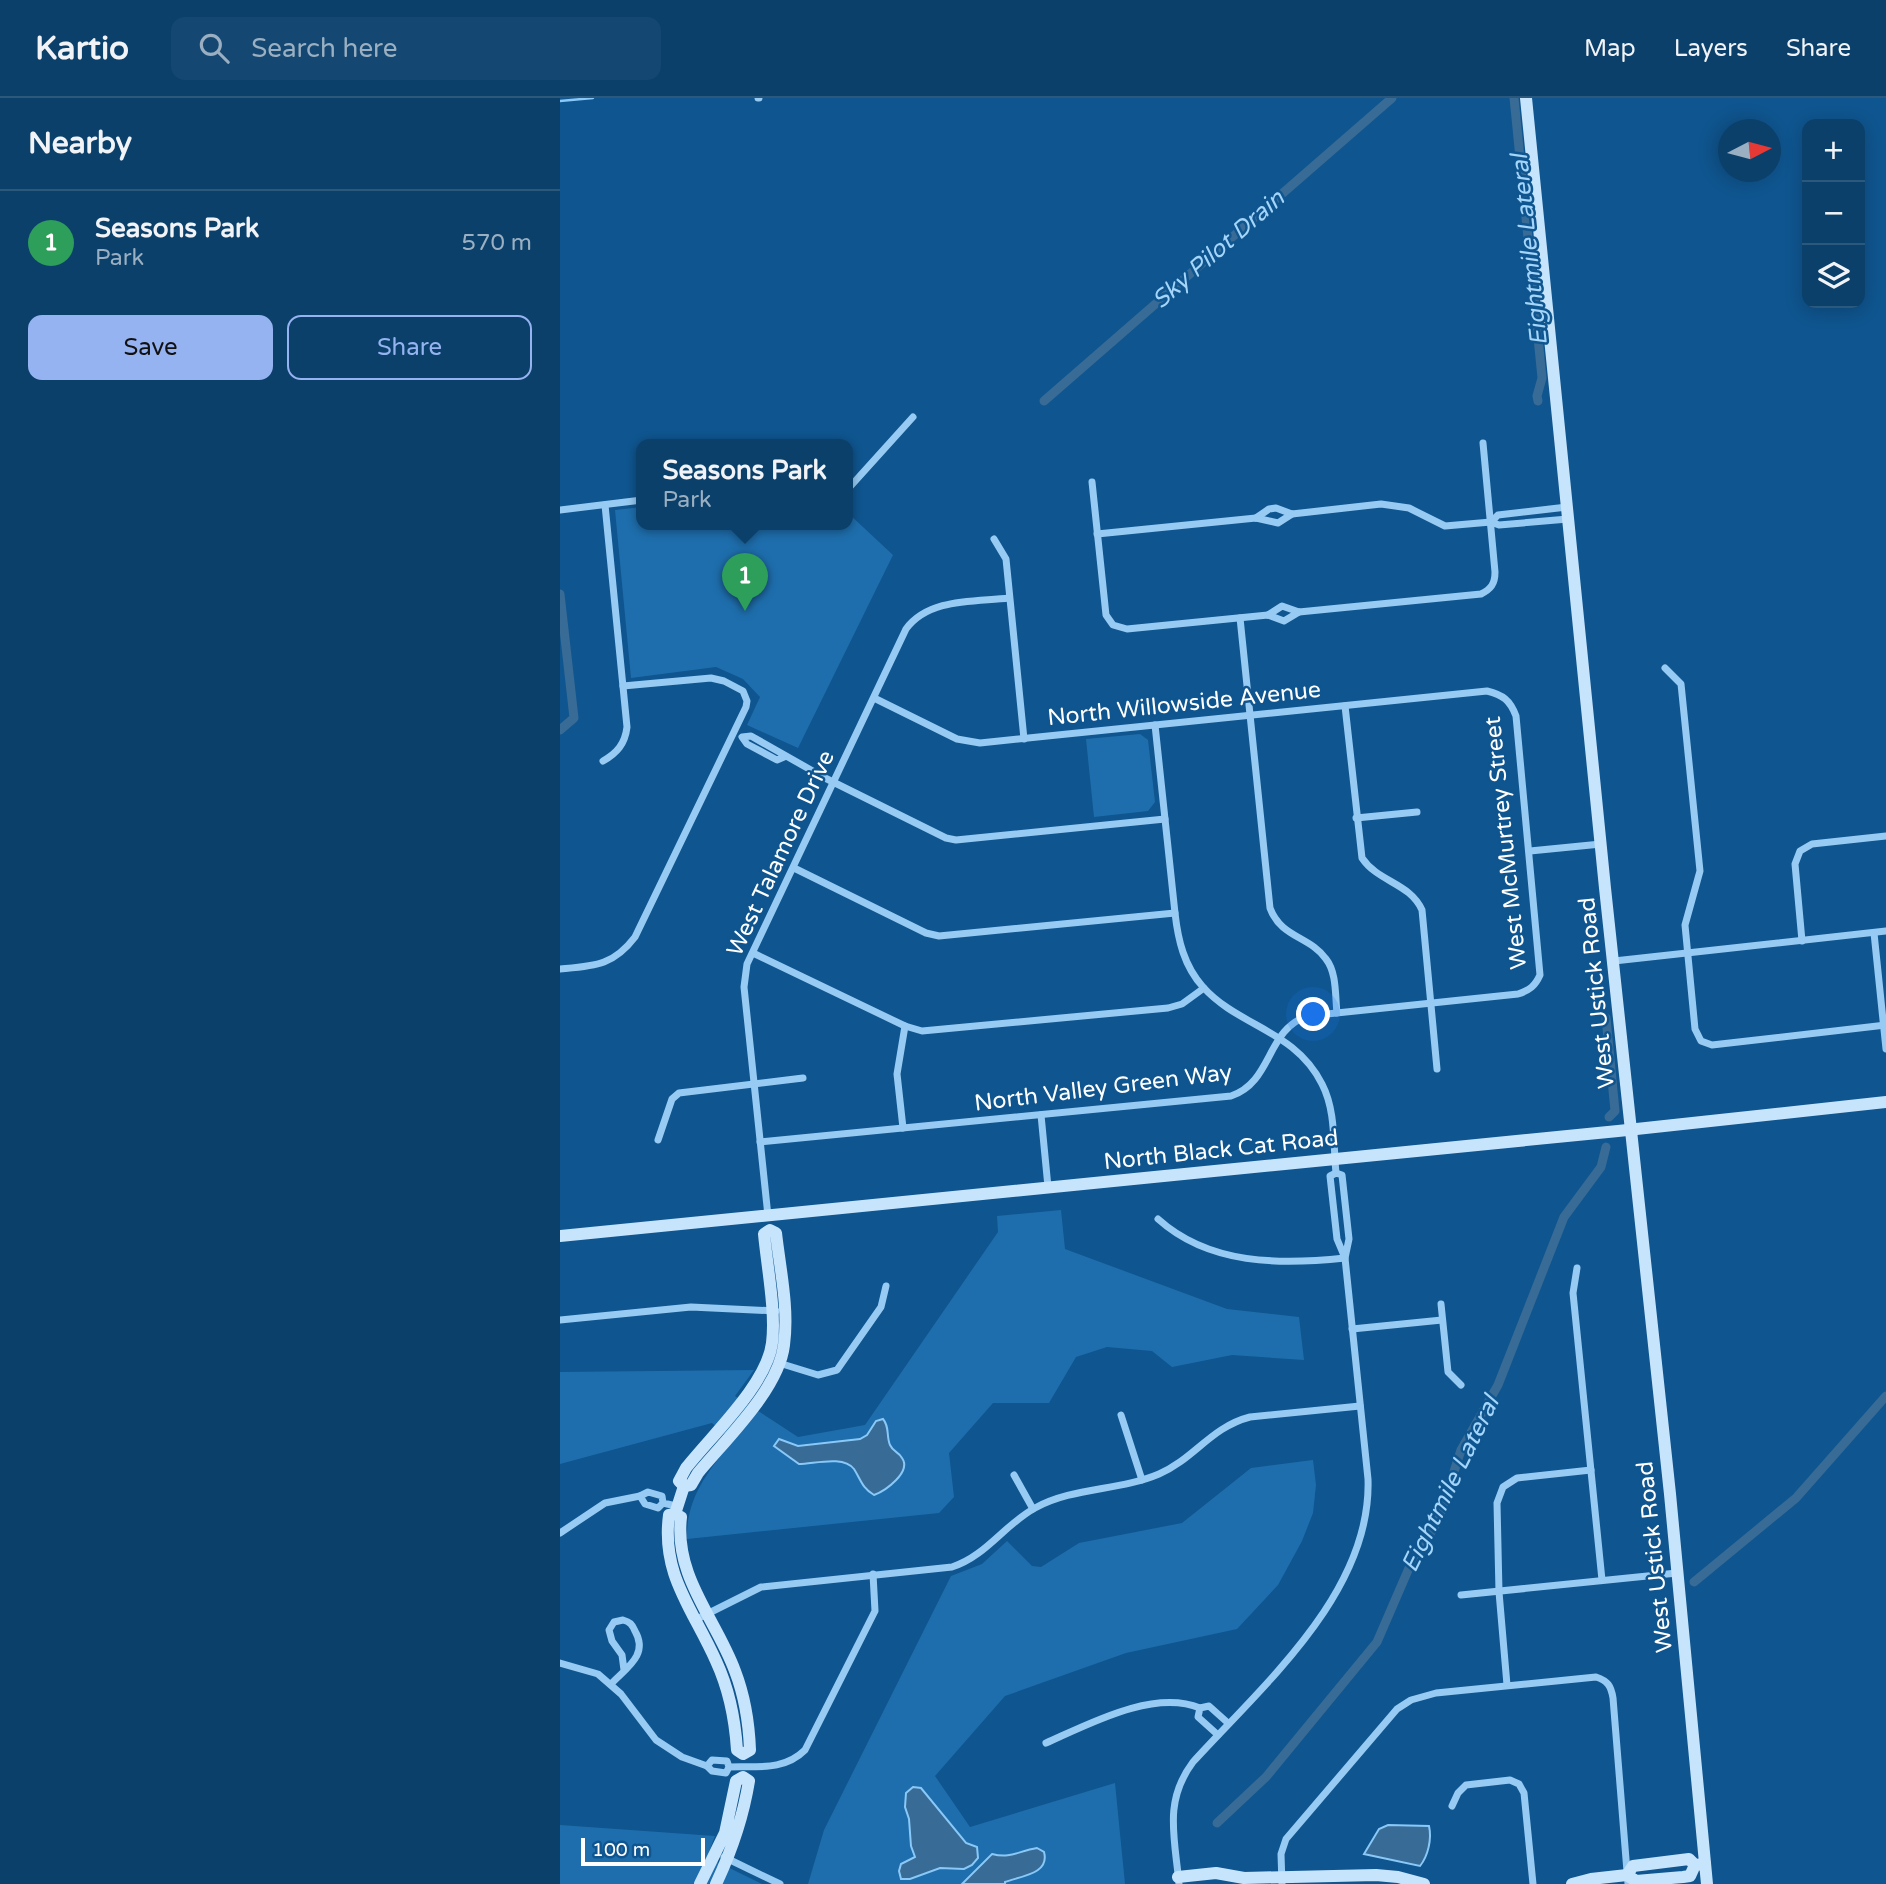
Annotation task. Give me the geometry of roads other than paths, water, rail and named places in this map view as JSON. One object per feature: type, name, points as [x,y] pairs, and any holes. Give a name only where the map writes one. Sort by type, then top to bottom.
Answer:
[{"type":"main road","name":"West Ustick Road","points":[[1526,98],[1677,1573],[1700,1865],[1707,1884]]},
{"type":"main road","name":"North Black Cat Road","points":[[560,1236],[1886,1102]]},
{"type":"main road","points":[[768,1216],[770,1230]]},
{"type":"main road","points":[[770,1230],[764,1234],[774,1361]]},
{"type":"main road","points":[[716,1884],[736,1780],[743,1766],[737,1750],[734,1718],[722,1675],[701,1617],[679,1590],[669,1558],[669,1515],[676,1510],[684,1486],[679,1481],[686,1468],[785,1344],[785,1311],[776,1233],[770,1230]]},
{"type":"main road","points":[[700,1884],[722,1857]]},
{"type":"main road","points":[[1572,1884],[1591,1879],[1636,1881],[1690,1876],[1700,1865],[1689,1859],[1633,1866],[1628,1879]]},
{"type":"main road","points":[[1179,1880],[1216,1873],[1282,1880],[1398,1877],[1424,1884]]},
{"type":"main road","points":[[1229,1884],[1244,1878]]},
{"type":"street","points":[[853,483],[913,417]]},
{"type":"street","points":[[1092,482],[1106,615],[1113,625],[1127,629],[1268,615],[1282,606],[1299,612],[1481,594],[1495,581],[1483,443]]},
{"type":"street","points":[[560,510],[636,501]]},
{"type":"street","points":[[603,761],[623,744],[626,735],[605,505]]},
{"type":"street","points":[[1256,518],[1269,509],[1276,508],[1292,514],[1392,505],[1409,508],[1445,526],[1491,522],[1497,515],[1568,513]]},
{"type":"street","points":[[1097,534],[1256,518],[1278,523],[1292,514]]},
{"type":"street","points":[[994,539],[1006,559],[1024,739]]},
{"type":"street","name":"West Talamore Drive","points":[[768,1216],[744,975],[906,629],[920,614],[939,606],[1009,598]]},
{"type":"street","points":[[1268,615],[1284,621],[1299,612]]},
{"type":"street","points":[[1240,618],[1270,908],[1275,922],[1317,949],[1328,960],[1333,974],[1337,1013]]},
{"type":"street","points":[[1665,668],[1681,684],[1700,871],[1685,925],[1695,1029],[1701,1041],[1712,1045],[1885,1025]]},
{"type":"street","points":[[560,969],[593,966],[610,960],[625,950],[635,937],[746,708],[746,696],[738,687],[711,677],[623,686]]},
{"type":"street","name":"North Willowside Avenue","points":[[874,698],[967,742],[980,743],[1487,691],[1507,698]]},
{"type":"street","name":"West McMurtrey Street","points":[[1507,698],[1516,716],[1530,852],[1540,965],[1536,984]]},
{"type":"street","points":[[1345,706],[1359,850],[1368,867],[1409,892],[1422,911],[1437,1069]]},
{"type":"street","points":[[1155,725],[1177,935],[1184,955],[1204,988],[1227,1007],[1280,1037],[1305,1058],[1323,1086],[1331,1111],[1336,1173]]},
{"type":"street","points":[[733,733],[742,737],[751,736],[781,751],[783,757],[834,783],[946,838],[956,840],[1165,819]]},
{"type":"street","points":[[1356,818],[1417,812]]},
{"type":"street","points":[[1802,941],[1795,864],[1800,850],[1812,844],[1886,836]]},
{"type":"street","points":[[1530,852],[1601,844]]},
{"type":"street","points":[[794,868],[926,933],[939,936],[1175,913]]},
{"type":"street","points":[[1614,961],[1886,932]]},
{"type":"street","points":[[1874,933],[1886,1049]]},
{"type":"street","points":[[753,953],[905,1026],[922,1031],[1155,1009],[1182,1004],[1204,988]]},
{"type":"street","name":"North Valley Green Way","points":[[760,1142],[1231,1096],[1250,1087],[1280,1037],[1298,1019],[1518,994],[1529,991],[1536,984]]},
{"type":"street","points":[[903,1128],[897,1074],[905,1026]]},
{"type":"street","points":[[658,1140],[672,1099],[679,1093],[803,1078]]},
{"type":"street","points":[[1041,1115],[1048,1187]]},
{"type":"street","points":[[1179,1880],[1172,1824],[1178,1786],[1187,1770],[1314,1628],[1357,1550],[1364,1527],[1368,1492],[1345,1258],[1349,1239],[1342,1175],[1336,1173]]},
{"type":"street","points":[[1336,1173],[1331,1176],[1336,1240],[1345,1258]]},
{"type":"street","points":[[1158,1219],[1177,1235],[1236,1257],[1298,1263],[1345,1258]]},
{"type":"street","points":[[1577,1268],[1573,1293],[1602,1580]]},
{"type":"street","points":[[774,1361],[818,1375],[836,1370],[881,1307],[887,1286]]},
{"type":"street","points":[[1441,1304],[1448,1372],[1461,1385]]},
{"type":"street","points":[[560,1320],[691,1307],[785,1311]]},
{"type":"street","points":[[1352,1329],[1442,1320]]},
{"type":"street","points":[[701,1617],[761,1587],[952,1567],[978,1556],[1012,1524],[1033,1509],[1067,1495],[1142,1480],[1174,1466],[1219,1430],[1236,1421],[1250,1417],[1360,1406]]},
{"type":"street","points":[[1121,1415],[1142,1480]]},
{"type":"street","points":[[1507,1685],[1499,1592],[1497,1503],[1503,1487],[1517,1478],[1591,1470]]},
{"type":"street","points":[[1014,1475],[1033,1509]]},
{"type":"street","points":[[560,1533],[605,1503],[648,1492],[662,1496],[663,1503]]},
{"type":"street","points":[[640,1496],[645,1504],[658,1508],[663,1503]]},
{"type":"street","points":[[663,1503],[676,1510]]},
{"type":"street","points":[[1461,1595],[1677,1573]]},
{"type":"street","points":[[560,1663],[598,1674],[611,1684],[656,1740],[683,1758],[707,1766],[712,1760],[727,1761],[729,1767],[783,1765],[795,1760],[805,1750],[874,1611],[876,1598],[873,1574]]},
{"type":"street","points":[[611,1684],[634,1662],[640,1648],[638,1635],[631,1624],[623,1620],[614,1622],[609,1630],[612,1641],[622,1655],[624,1670]]},
{"type":"street","points":[[1282,1880],[1281,1854],[1286,1839],[1398,1709],[1427,1695],[1596,1677],[1605,1680],[1611,1688],[1628,1879]]},
{"type":"street","points":[[1046,1743],[1121,1712],[1146,1705],[1188,1703],[1200,1708],[1209,1706],[1228,1723]]},
{"type":"street","points":[[1200,1708],[1198,1717],[1218,1735]]},
{"type":"street","points":[[1452,1807],[1458,1793],[1466,1785],[1510,1780],[1519,1784],[1524,1793],[1533,1884]]},
{"type":"street","points":[[722,1857],[780,1884]]},
{"type":"waterway","points":[[560,101],[593,98]]},
{"type":"waterway","name":"Sky Pilot Drain","points":[[1044,401],[1392,98]]},
{"type":"waterway","name":"Eightmile Lateral","points":[[1514,98],[1542,378],[1538,401]]},
{"type":"waterway","points":[[560,594],[574,718],[560,730]]},
{"type":"waterway","name":"Eightmile Lateral","points":[[1606,1018],[1615,1111],[1609,1117]]},
{"type":"waterway","name":"Eightmile Lateral","points":[[1217,1823],[1266,1777],[1377,1642],[1409,1568],[1438,1521],[1461,1450],[1498,1385],[1564,1217],[1601,1167],[1606,1147]]},
{"type":"waterway","points":[[1694,1582],[1796,1498],[1886,1396]]},
{"type":"place","name":"Seasons Park","points":[[745,611]]}]
